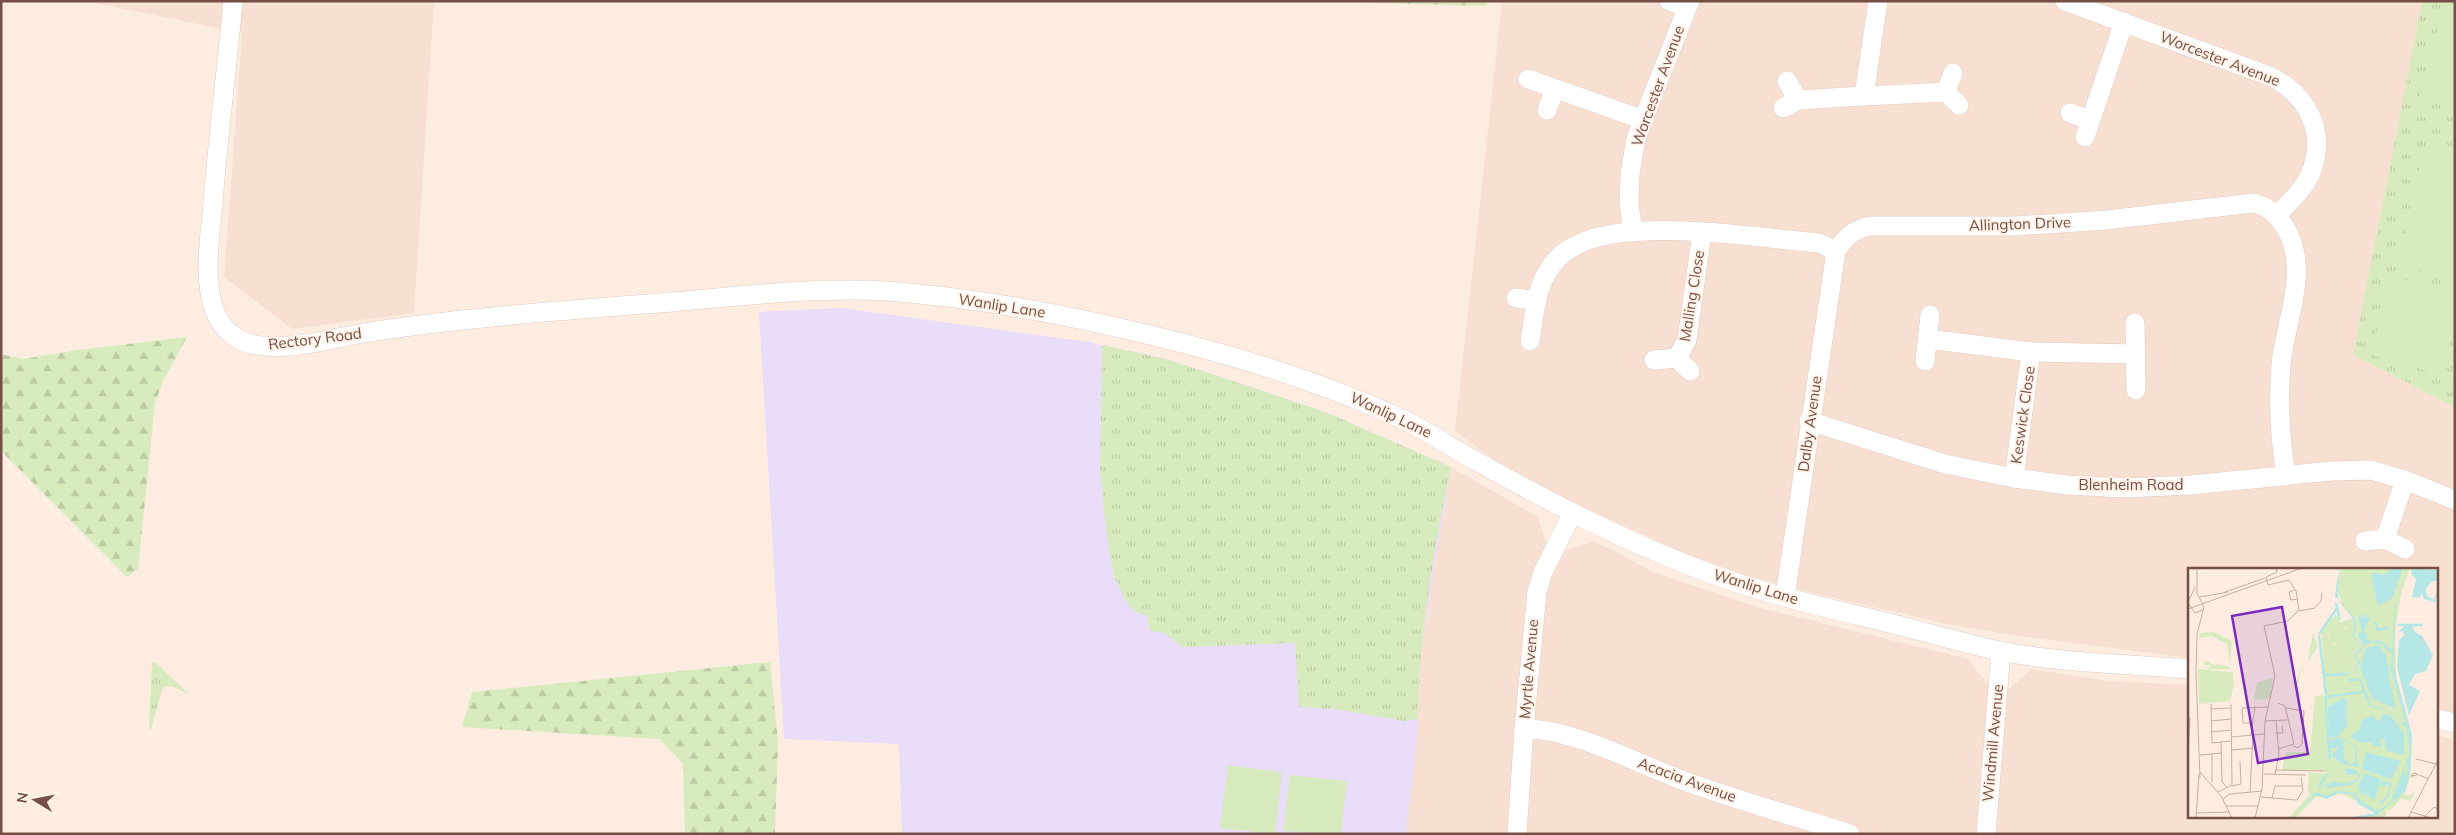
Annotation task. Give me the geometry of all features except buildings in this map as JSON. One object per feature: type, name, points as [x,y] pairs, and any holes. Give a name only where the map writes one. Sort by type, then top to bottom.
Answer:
[{"type":"street","name":"Rectory Road","points":[[233,1],[219,118],[208,259],[213,307],[221,324],[233,336],[251,345],[268,347],[420,324],[561,310]]},
{"type":"street","points":[[1669,1],[1688,4]]},
{"type":"street","points":[[1864,96],[1878,1]]},
{"type":"street","name":"Worcester Avenue","points":[[2066,1],[2272,77],[2285,84],[2300,97],[2310,112],[2316,151],[2312,171],[2304,184],[2277,215]]},
{"type":"street","name":"Worcester Avenue","points":[[1633,232],[1630,204],[1630,174],[1636,138],[1688,4]]},
{"type":"street","points":[[2070,112],[2088,128],[2124,22]]},
{"type":"street","points":[[1787,81],[1791,104],[1864,96],[1953,98],[1953,73]]},
{"type":"street","points":[[1528,79],[1644,120]]},
{"type":"street","points":[[1548,110],[1555,88]]},
{"type":"street","name":"Allington Drive","points":[[1836,251],[1845,238],[1856,229],[1871,226],[2016,226],[2108,220],[2253,203],[2262,205],[2277,215]]},
{"type":"street","points":[[2277,215],[2289,235],[2297,257],[2297,279],[2287,323],[2279,393],[2279,430],[2286,476]]},
{"type":"street","points":[[1530,341],[1540,286],[1548,271],[1563,254],[1576,245],[1603,236],[1665,230],[1702,232],[1819,243],[1836,251]]},
{"type":"street","name":"Malling Close","points":[[1654,360],[1684,365],[1702,232]]},
{"type":"street","name":"Dalby Avenue","points":[[1784,597],[1836,251]]},
{"type":"street","name":"Wanlip Lane","points":[[561,310],[797,292],[874,291],[973,301],[1083,320],[1229,355],[1336,390],[1409,422],[1448,443],[1469,457],[1573,512],[1704,572],[1784,597],[2001,651],[2188,669]]},
{"type":"street","points":[[1516,298],[1537,301]]},
{"type":"street","points":[[1925,361],[1930,316]]},
{"type":"street","points":[[2135,323],[2136,390]]},
{"type":"street","name":"Keswick Close","points":[[1928,339],[2031,352],[2136,354]]},
{"type":"street","name":"Keswick Close","points":[[2014,478],[2031,352]]},
{"type":"street","name":"Blenheim Road","points":[[1810,422],[1945,464],[2014,478],[2067,485],[2125,488],[2191,485],[2332,471],[2371,470],[2404,480],[2455,500]]},
{"type":"street","points":[[2385,539],[2404,480]]},
{"type":"street","name":"Myrtle Avenue","points":[[1517,834],[1524,730],[1537,592],[1543,572],[1573,512]]},
{"type":"street","points":[[2365,541],[2385,539],[2405,549]]},
{"type":"street","name":"Windmill Avenue","points":[[1986,834],[2001,651]]},
{"type":"street","points":[[2438,719],[2455,723]]},
{"type":"street","name":"Acacia Avenue","points":[[1524,730],[1544,729],[1571,736],[1794,825],[1850,834]]},
{"type":"shaded area","points":[[85,1],[434,1],[414,313],[292,329],[224,277],[242,33]]},
{"type":"shaded area","points":[[1502,1],[2422,1],[2353,355],[2455,407],[2455,713],[2438,708],[2438,568],[2188,568],[2188,658],[2018,636],[1942,623],[1805,591],[1742,574],[1688,555],[1540,487],[1493,459],[1455,431]]},
{"type":"shaded area","points":[[841,308],[1088,342],[1166,359],[1323,411],[1451,467],[1418,678],[1418,730],[1406,834],[902,834],[899,744],[784,739],[759,312]]},
{"type":"shaded area","points":[[1451,467],[1538,517],[1546,542],[1564,551],[1592,542],[1609,548],[1653,572],[1757,607],[1968,659],[1986,682],[2010,688],[2031,669],[2108,681],[2188,685],[2188,818],[2438,818],[2438,735],[2455,740],[2455,834],[1406,834],[1418,730],[1418,678]]},
{"type":"green space","points":[[1301,1],[1489,1],[1486,6]]},
{"type":"green space","points":[[2422,1],[2455,1],[2455,407],[2353,355]]},
{"type":"green space","points":[[2444,1],[2455,1],[2455,106],[2420,97]]},
{"type":"green space","points":[[2423,149],[2455,155],[2455,277],[2399,266]]},
{"type":"green space","points":[[2387,277],[2455,288],[2455,317],[2442,375],[2372,355]]},
{"type":"green space","points":[[187,337],[163,381],[155,403],[138,569],[127,577],[1,451],[1,354],[22,359],[78,350]]},
{"type":"green space","points":[[1102,345],[1166,359],[1323,411],[1451,467],[1424,624],[1418,719],[1404,721],[1335,709],[1299,707],[1295,643],[1182,647],[1165,633],[1150,631],[1147,616],[1134,611],[1125,600],[1114,576],[1108,546],[1100,471]]},
{"type":"green space","points":[[152,662],[155,662],[189,694],[171,686],[164,687],[151,729],[149,730]]},
{"type":"green space","points":[[770,662],[778,742],[775,834],[685,834],[683,764],[660,739],[462,727],[472,692]]},
{"type":"green space","points":[[1228,765],[1282,772],[1275,834],[1220,828]]},
{"type":"green space","points":[[1290,775],[1347,781],[1341,834],[1283,831]]}]
